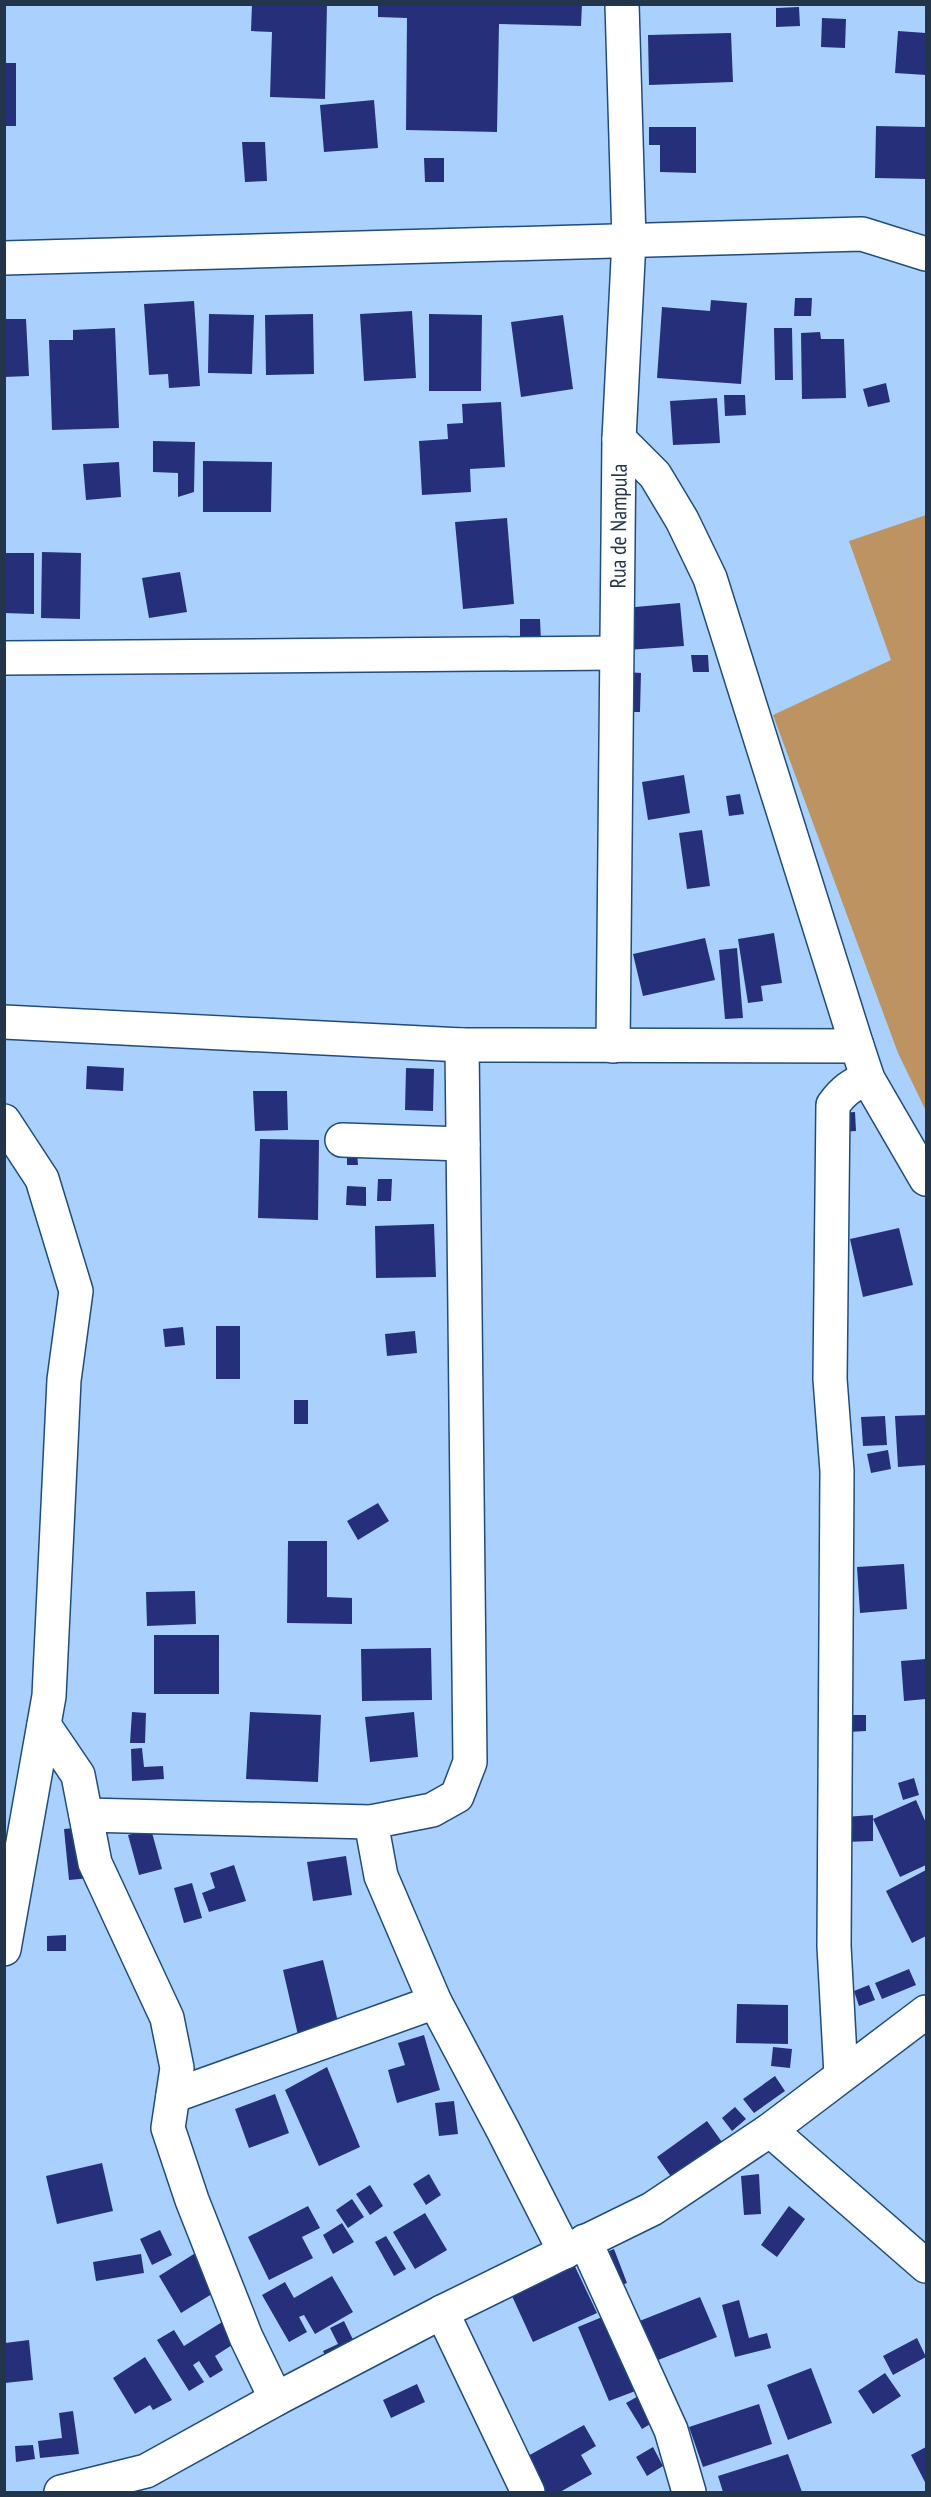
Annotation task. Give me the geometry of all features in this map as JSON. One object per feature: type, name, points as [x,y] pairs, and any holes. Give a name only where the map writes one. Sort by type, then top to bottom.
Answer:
[{"type":"street","name":"Rua de Nampula","points":[[613,1046],[619,439],[628,240],[622,4]]},
{"type":"street","points":[[4,258],[862,234],[927,254]]},
{"type":"street","points":[[619,439],[655,475],[682,520],[710,579],[856,1046],[868,1078],[927,1179]]},
{"type":"street","points":[[4,658],[616,653]]},
{"type":"street","points":[[4,1022],[462,1045],[856,1046]]},
{"type":"street","points":[[86,1815],[371,1822],[432,1810],[456,1796],[470,1762],[462,1045]]},
{"type":"street","points":[[841,2075],[834,1946],[837,1471],[830,1378],[833,1105],[842,1092],[854,1083],[868,1078]]},
{"type":"street","points":[[4,1121],[42,1179],[76,1291],[64,1380],[49,1696],[4,1949]]},
{"type":"street","points":[[342,1140],[463,1144]]},
{"type":"street","points":[[44,1725],[78,1774],[95,1863],[167,2018],[177,2068],[168,2128],[192,2200],[246,2337],[276,2399]]},
{"type":"street","points":[[371,1822],[381,1876],[435,2002],[503,2130],[575,2246],[671,2430],[689,2493]]},
{"type":"street","points":[[173,2096],[435,2002]]},
{"type":"street","points":[[61,2493],[156,2482],[276,2399],[442,2312],[652,2210],[770,2130],[927,2012]]},
{"type":"street","points":[[770,2130],[927,2266]]},
{"type":"street","points":[[442,2312],[528,2493]]},
{"type":"shaded area","points":[[926,515],[926,1111],[898,1053],[773,715],[891,660],[849,541]]},
{"type":"building","points":[[252,4],[327,4],[325,99],[270,97],[272,32],[251,31]]},
{"type":"building","points":[[378,4],[582,4],[581,26],[499,24],[497,132],[406,130],[407,18],[378,17]]},
{"type":"building","points":[[799,7],[800,26],[776,27],[776,8]]},
{"type":"building","points":[[822,18],[846,19],[845,48],[821,47]]},
{"type":"building","points":[[898,31],[926,33],[926,75],[895,73]]},
{"type":"building","points":[[731,33],[733,82],[649,85],[648,35]]},
{"type":"building","points":[[4,63],[16,63],[16,126],[4,126]]},
{"type":"building","points":[[374,100],[378,148],[324,152],[320,105]]},
{"type":"building","points":[[876,126],[926,127],[926,179],[875,178]]},
{"type":"building","points":[[649,127],[696,127],[696,173],[660,172],[660,145],[649,145]]},
{"type":"building","points":[[242,142],[265,142],[267,181],[245,182]]},
{"type":"building","points":[[424,158],[444,158],[444,182],[425,182]]},
{"type":"building","points":[[795,298],[812,298],[811,316],[794,316]]},
{"type":"building","points":[[711,300],[747,303],[741,384],[657,378],[662,307],[710,311]]},
{"type":"building","points":[[194,301],[200,386],[169,388],[168,374],[149,375],[144,304]]},
{"type":"building","points":[[412,311],[416,378],[364,381],[360,314]]},
{"type":"building","points":[[209,314],[254,315],[252,374],[208,373]]},
{"type":"building","points":[[313,314],[314,374],[266,375],[265,315]]},
{"type":"building","points":[[429,314],[482,315],[481,391],[429,391]]},
{"type":"building","points":[[563,315],[573,389],[521,397],[511,322]]},
{"type":"building","points":[[4,319],[26,319],[29,376],[4,377]]},
{"type":"building","points":[[115,328],[119,428],[52,430],[49,340],[73,340],[73,330]]},
{"type":"building","points":[[774,328],[792,328],[793,380],[775,380]]},
{"type":"building","points":[[820,332],[821,339],[844,339],[846,398],[802,399],[801,333]]},
{"type":"building","points":[[886,383],[890,402],[868,407],[863,389]]},
{"type":"building","points":[[724,395],[745,395],[746,415],[725,416]]},
{"type":"building","points":[[717,398],[720,443],[673,445],[670,401]]},
{"type":"building","points":[[501,402],[505,467],[470,469],[471,492],[422,495],[419,441],[448,439],[447,424],[463,423],[462,404]]},
{"type":"building","points":[[153,441],[195,442],[194,492],[178,497],[178,473],[153,472]]},
{"type":"building","points":[[203,461],[272,462],[271,512],[203,512]]},
{"type":"building","points":[[119,462],[121,497],[86,500],[83,464]]},
{"type":"building","points":[[507,518],[514,604],[463,609],[455,522]]},
{"type":"building","points":[[42,552],[81,553],[80,619],[41,618]]},
{"type":"building","points":[[4,553],[34,553],[34,614],[4,613]]},
{"type":"building","points":[[180,572],[187,612],[149,618],[142,578]]},
{"type":"building","points":[[680,603],[684,646],[627,650],[624,608]]},
{"type":"building","points":[[520,619],[540,619],[541,641],[520,642]]},
{"type":"building","points":[[691,655],[708,655],[709,672],[693,672]]},
{"type":"building","points":[[627,672],[641,673],[640,712],[627,712]]},
{"type":"building","points":[[684,775],[690,813],[648,820],[642,782]]},
{"type":"building","points":[[740,794],[744,814],[729,816],[726,796]]},
{"type":"building","points":[[702,830],[710,886],[687,889],[679,833]]},
{"type":"building","points":[[774,933],[782,983],[761,986],[763,1001],[748,1003],[738,939]]},
{"type":"building","points":[[705,938],[715,980],[643,996],[633,954]]},
{"type":"building","points":[[737,948],[743,1018],[725,1019],[719,950]]},
{"type":"building","points":[[87,1066],[124,1068],[123,1091],[86,1089]]},
{"type":"building","points":[[406,1068],[434,1069],[433,1111],[405,1110]]},
{"type":"building","points":[[253,1091],[287,1091],[288,1130],[255,1131]]},
{"type":"building","points":[[855,1112],[856,1131],[841,1132],[840,1113]]},
{"type":"building","points":[[260,1139],[319,1140],[318,1220],[258,1218]]},
{"type":"building","points":[[347,1152],[357,1152],[358,1165],[347,1165]]},
{"type":"building","points":[[378,1179],[392,1179],[391,1201],[377,1201]]},
{"type":"building","points":[[347,1186],[366,1187],[366,1206],[346,1205]]},
{"type":"building","points":[[434,1224],[436,1277],[376,1278],[375,1226]]},
{"type":"building","points":[[899,1228],[913,1285],[863,1297],[850,1239]]},
{"type":"building","points":[[216,1326],[240,1326],[240,1379],[216,1379]]},
{"type":"building","points":[[183,1327],[185,1345],[165,1347],[163,1329]]},
{"type":"building","points":[[415,1331],[417,1353],[387,1356],[385,1334]]},
{"type":"building","points":[[294,1400],[308,1400],[308,1424],[294,1424]]},
{"type":"building","points":[[926,1415],[926,1465],[898,1467],[895,1416]]},
{"type":"building","points":[[885,1416],[887,1445],[863,1446],[861,1417]]},
{"type":"building","points":[[888,1450],[891,1469],[871,1473],[867,1454]]},
{"type":"building","points":[[378,1503],[389,1521],[358,1540],[347,1521]]},
{"type":"building","points":[[288,1541],[327,1541],[327,1597],[352,1598],[352,1624],[287,1623]]},
{"type":"building","points":[[904,1564],[907,1609],[860,1613],[857,1567]]},
{"type":"building","points":[[195,1591],[196,1624],[147,1626],[146,1592]]},
{"type":"building","points":[[154,1635],[219,1635],[219,1694],[154,1694]]},
{"type":"building","points":[[431,1648],[432,1700],[362,1701],[361,1649]]},
{"type":"building","points":[[926,1659],[926,1699],[904,1701],[901,1661]]},
{"type":"building","points":[[132,1712],[146,1713],[145,1743],[130,1743]]},
{"type":"building","points":[[250,1712],[321,1715],[318,1782],[246,1779]]},
{"type":"building","points":[[414,1712],[418,1757],[370,1762],[365,1717]]},
{"type":"building","points":[[847,1715],[866,1715],[866,1731],[848,1732]]},
{"type":"building","points":[[142,1748],[144,1767],[163,1766],[164,1779],[132,1781],[131,1749]]},
{"type":"building","points":[[914,1778],[919,1795],[903,1800],[898,1783]]},
{"type":"building","points":[[916,1800],[926,1823],[926,1865],[900,1877],[873,1819]]},
{"type":"building","points":[[873,1815],[873,1841],[845,1842],[844,1817]]},
{"type":"building","points":[[86,1827],[91,1878],[69,1880],[64,1829]]},
{"type":"building","points":[[151,1829],[162,1869],[139,1875],[128,1835]]},
{"type":"building","points":[[346,1856],[352,1895],[313,1901],[307,1862]]},
{"type":"building","points":[[234,1865],[246,1901],[209,1912],[202,1893],[215,1888],[210,1873]]},
{"type":"building","points":[[926,1870],[926,1936],[912,1943],[886,1891]]},
{"type":"building","points":[[192,1883],[202,1918],[184,1923],[174,1888]]},
{"type":"building","points":[[66,1935],[66,1951],[47,1951],[47,1936]]},
{"type":"building","points":[[323,1960],[339,2026],[298,2035],[283,1970]]},
{"type":"building","points":[[909,1969],[916,1985],[882,1999],[875,1983]]},
{"type":"building","points":[[869,1985],[875,2000],[859,2006],[854,1991]]},
{"type":"building","points":[[737,2004],[788,2005],[788,2044],[736,2043]]},
{"type":"building","points":[[424,2035],[440,2090],[397,2103],[388,2070],[405,2065],[398,2043]]},
{"type":"building","points":[[773,2047],[792,2049],[790,2068],[771,2066]]},
{"type":"building","points":[[327,2067],[360,2147],[319,2166],[285,2090]]},
{"type":"building","points":[[775,2076],[785,2091],[754,2113],[743,2099]]},
{"type":"building","points":[[275,2094],[289,2133],[249,2148],[235,2109]]},
{"type":"building","points":[[454,2101],[458,2134],[439,2136],[435,2103]]},
{"type":"building","points":[[735,2107],[746,2119],[732,2131],[722,2118]]},
{"type":"building","points":[[707,2121],[722,2142],[672,2178],[657,2157]]},
{"type":"building","points":[[102,2163],[113,2211],[57,2224],[46,2176]]},
{"type":"building","points":[[429,2174],[441,2195],[426,2205],[413,2184]]},
{"type":"building","points":[[759,2174],[761,2214],[744,2215],[741,2176]]},
{"type":"building","points":[[370,2185],[383,2206],[370,2215],[356,2194]]},
{"type":"building","points":[[352,2199],[364,2217],[348,2228],[336,2210]]},
{"type":"building","points":[[308,2206],[320,2228],[302,2237],[313,2258],[269,2280],[248,2237]]},
{"type":"building","points":[[789,2206],[805,2219],[777,2257],[761,2245]]},
{"type":"building","points":[[425,2213],[447,2250],[415,2269],[393,2232]]},
{"type":"building","points":[[342,2223],[354,2242],[333,2254],[323,2235]]},
{"type":"building","points":[[160,2230],[172,2255],[152,2265],[140,2239]]},
{"type":"building","points":[[386,2236],[406,2269],[394,2276],[375,2242]]},
{"type":"building","points":[[614,2249],[627,2283],[611,2289],[599,2255]]},
{"type":"building","points":[[197,2252],[220,2289],[181,2313],[159,2276]]},
{"type":"building","points":[[141,2254],[144,2273],[96,2281],[93,2262]]},
{"type":"building","points":[[570,2256],[597,2313],[533,2342],[507,2285]]},
{"type":"building","points":[[332,2276],[353,2312],[315,2334],[304,2315],[299,2317],[307,2332],[289,2342],[262,2295],[285,2282],[294,2298]]},
{"type":"building","points":[[700,2297],[717,2337],[653,2362],[637,2322]]},
{"type":"building","points":[[739,2300],[749,2338],[767,2333],[771,2348],[735,2357],[722,2305]]},
{"type":"building","points":[[607,2315],[638,2390],[609,2401],[578,2327]]},
{"type":"building","points":[[230,2317],[243,2338],[215,2356],[223,2370],[210,2378],[199,2361],[193,2365],[204,2382],[189,2391],[157,2340],[174,2330],[184,2346]]},
{"type":"building","points":[[344,2321],[359,2352],[330,2366],[323,2351],[338,2344],[330,2328]]},
{"type":"building","points":[[917,2338],[926,2357],[893,2375],[883,2356]]},
{"type":"building","points":[[29,2340],[33,2380],[5,2383],[5,2343]]},
{"type":"building","points":[[145,2357],[172,2400],[153,2410],[150,2405],[135,2414],[113,2378]]},
{"type":"building","points":[[811,2368],[832,2423],[788,2440],[767,2385]]},
{"type":"building","points":[[885,2373],[901,2396],[873,2414],[858,2391]]},
{"type":"building","points":[[417,2384],[425,2402],[391,2418],[383,2400]]},
{"type":"building","points":[[642,2394],[657,2420],[642,2429],[626,2403]]},
{"type":"building","points":[[759,2404],[772,2444],[703,2467],[689,2427]]},
{"type":"building","points":[[73,2411],[79,2454],[40,2458],[38,2441],[62,2438],[59,2413]]},
{"type":"building","points":[[584,2425],[596,2446],[581,2455],[592,2474],[560,2492],[534,2492],[517,2462]]},
{"type":"building","points":[[33,2445],[35,2459],[16,2462],[15,2446]]},
{"type":"building","points":[[653,2447],[663,2466],[647,2476],[636,2457]]},
{"type":"building","points":[[926,2447],[926,2484],[911,2455]]},
{"type":"building","points":[[788,2454],[802,2492],[723,2492],[718,2476]]}]
